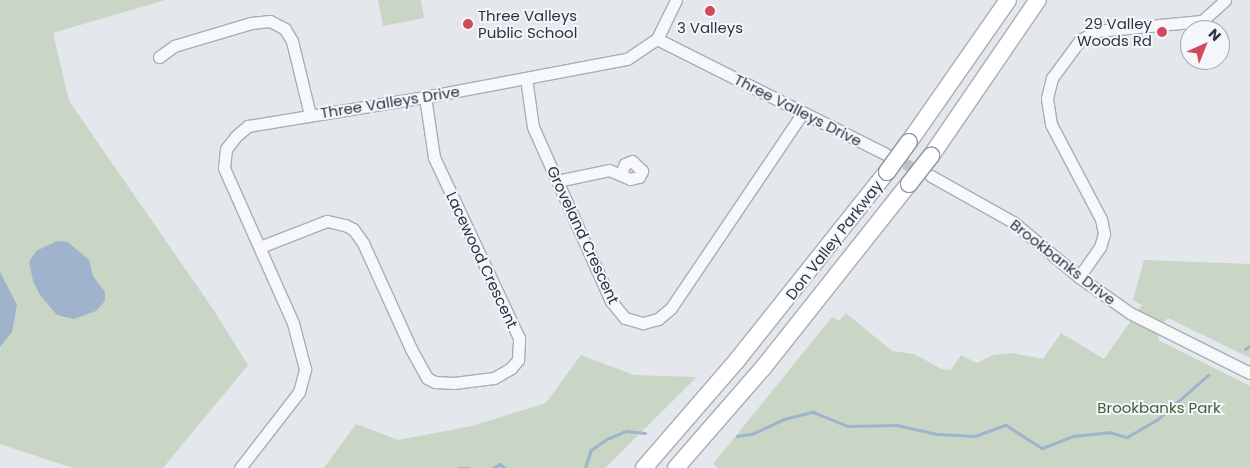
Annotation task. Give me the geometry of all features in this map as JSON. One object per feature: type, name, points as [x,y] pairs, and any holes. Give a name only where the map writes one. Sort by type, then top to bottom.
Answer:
[{"type":"highway","name":"Don Valley Parkway","points":[[644,468],[757,337],[887,172],[1008,0]]},
{"type":"highway","name":"Don Valley Parkway","points":[[676,468],[763,368],[931,156],[1038,0]]},
{"type":"street","points":[[657,39],[676,0]]},
{"type":"street","points":[[1079,277],[1100,247],[1104,234],[1101,220],[1051,124],[1047,98],[1052,78],[1080,40],[1096,32],[1202,21],[1225,0]]},
{"type":"street","points":[[159,58],[174,46],[251,23],[270,21],[285,29],[292,41],[310,114]]},
{"type":"street","name":"Three Valleys Drive","points":[[240,468],[299,392],[305,369],[293,323],[224,168],[226,149],[248,126],[310,114],[424,97],[627,59],[657,39],[802,114],[886,154]]},
{"type":"street","name":"Groveland Crescent","points":[[526,78],[533,127],[611,301],[626,318],[650,322],[671,308],[802,114]]},
{"type":"street","name":"Lacewood Crescent","points":[[260,247],[327,221],[345,225],[353,229],[363,243],[410,349],[427,378],[435,382],[454,383],[494,378],[511,368],[518,360],[519,338],[434,158],[424,97]]},
{"type":"street","points":[[557,181],[610,170],[621,173]]},
{"type":"street","name":"Brookbanks Drive","points":[[931,176],[1014,222],[1079,277],[1130,313],[1250,373]]},
{"type":"green space","points":[[0,0],[165,0],[53,33],[69,101],[213,309],[248,365],[163,468],[73,468],[0,444]]},
{"type":"green space","points":[[378,0],[421,0],[424,18],[383,26]]},
{"type":"green space","name":"Brookbanks Park","points":[[1144,260],[1250,264],[1250,358],[1168,318],[1160,327],[1158,340],[1250,386],[1250,468],[718,468],[713,464],[832,317],[839,321],[846,313],[892,351],[914,354],[942,369],[951,370],[961,355],[977,363],[993,355],[1012,353],[1043,359],[1061,333],[1104,359],[1142,305],[1133,300]]},
{"type":"green space","points":[[581,355],[634,375],[697,377],[605,468],[324,468],[356,424],[398,440],[472,426],[546,403]]},
{"type":"water","points":[[57,241],[68,242],[89,260],[93,276],[105,292],[105,301],[96,311],[74,319],[57,315],[40,295],[33,281],[29,262],[36,251]]},
{"type":"water","points":[[0,272],[17,305],[12,332],[0,347]]},
{"type":"waterway","points":[[1245,349],[1250,346]]},
{"type":"waterway","points":[[737,436],[752,434],[784,419],[813,412],[848,426],[897,425],[937,434],[975,436],[1006,425],[1042,448],[1073,436],[1109,432],[1127,437],[1157,420],[1208,375]]},
{"type":"waterway","points":[[585,468],[591,450],[607,439],[626,431],[645,433]]},
{"type":"waterway","points":[[493,468],[500,464],[505,468]]},
{"type":"waterway","points":[[459,468],[469,468]]},
{"type":"tunnel","points":[[890,156],[925,173]]},
{"type":"place","name":"3 Valleys","points":[[710,11]]},
{"type":"place","name":"Three Valleys Public School","points":[[468,24]]},
{"type":"place","name":"29 Valley Woods Rd","points":[[1162,32]]}]
